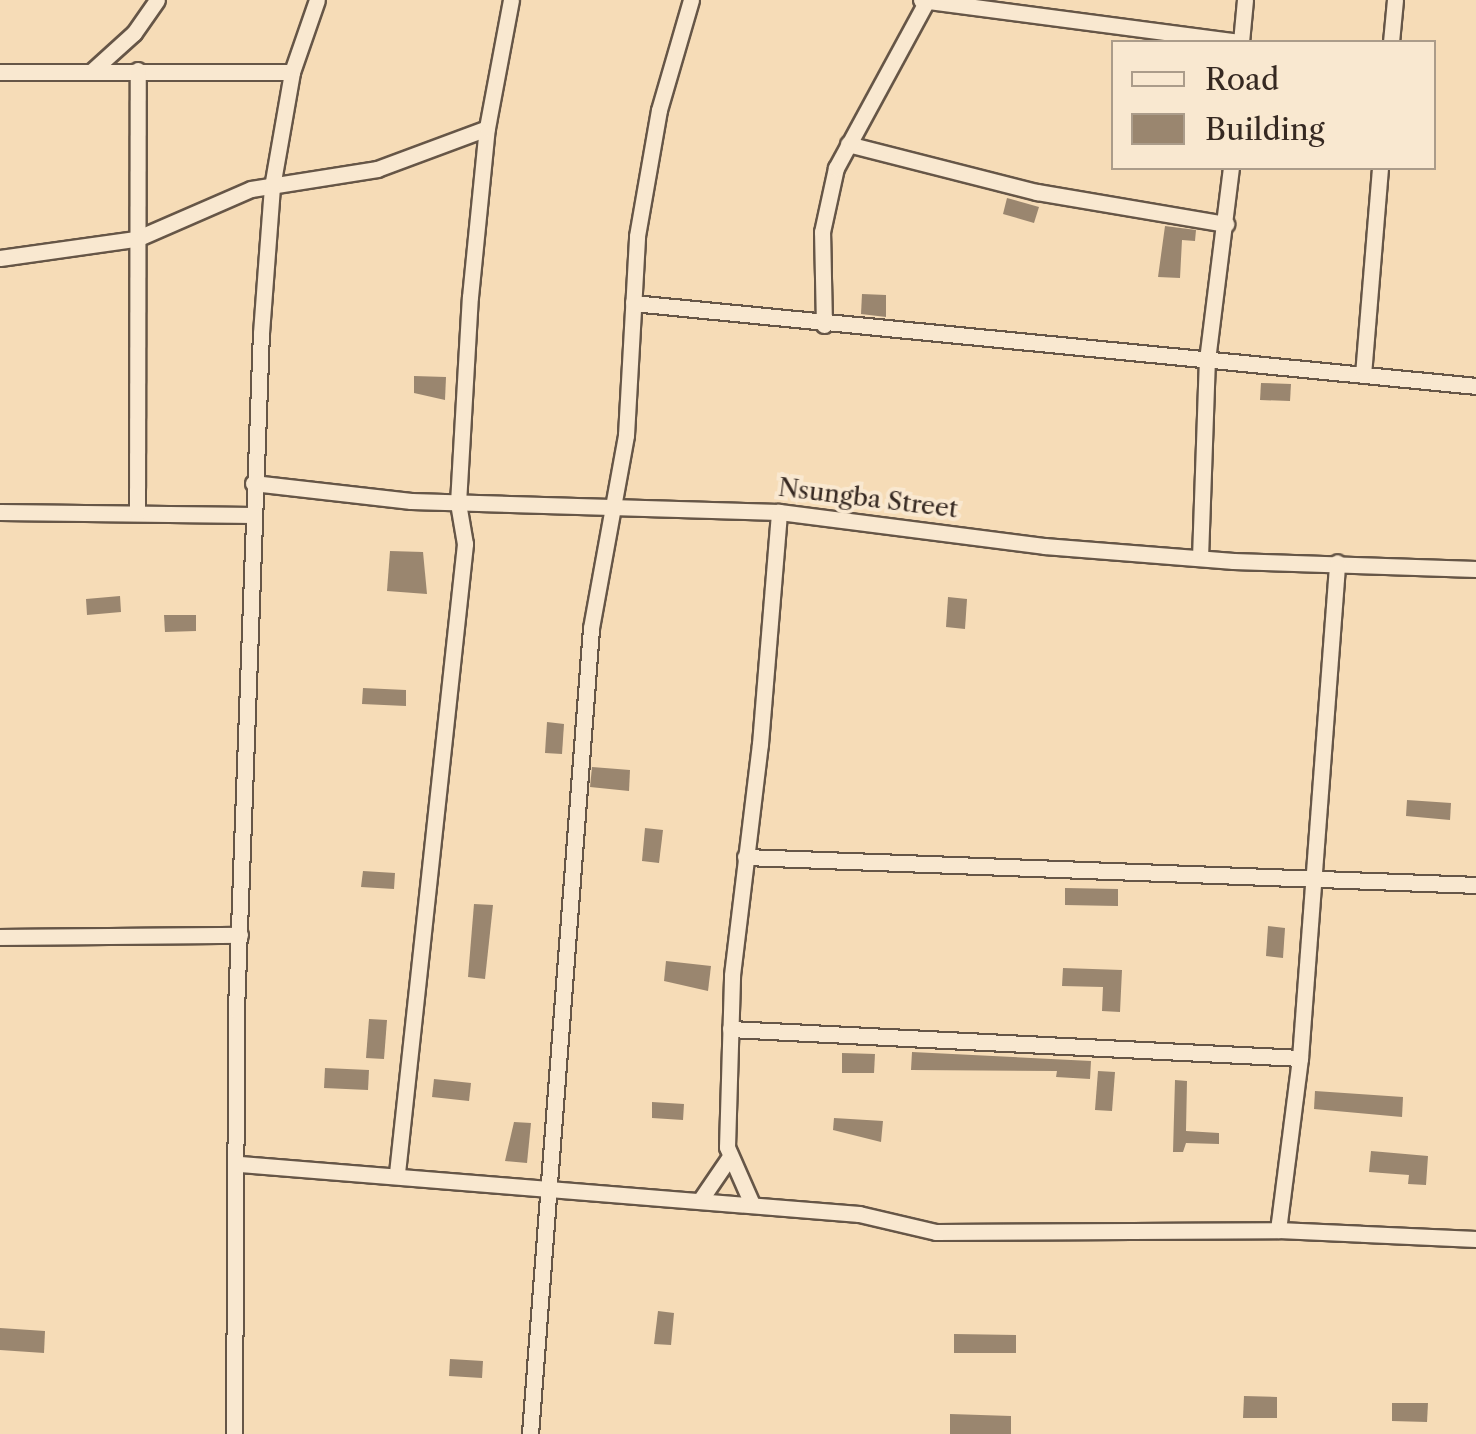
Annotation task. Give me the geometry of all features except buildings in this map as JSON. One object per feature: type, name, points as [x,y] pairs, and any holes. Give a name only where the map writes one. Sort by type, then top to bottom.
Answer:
[{"type":"street","points":[[93,70],[134,33],[157,0]]},
{"type":"street","points":[[234,1434],[240,936],[253,483],[272,187],[292,72],[317,0]]},
{"type":"street","points":[[397,1174],[465,544],[458,503],[487,128],[511,0]]},
{"type":"street","points":[[530,1434],[591,628],[626,435],[632,303],[659,110],[691,0]]},
{"type":"street","points":[[1240,40],[1245,0]]},
{"type":"street","points":[[1391,40],[1395,0]]},
{"type":"street","points":[[824,325],[822,232],[848,144],[924,1],[1225,40]]},
{"type":"street","points":[[137,513],[138,70]]},
{"type":"street","points":[[0,72],[292,72]]},
{"type":"street","points":[[0,258],[136,238],[237,194],[403,162],[487,128]]},
{"type":"street","points":[[848,144],[1037,192],[1226,224]]},
{"type":"street","points":[[1200,558],[1207,360],[1231,170]]},
{"type":"street","points":[[1362,375],[1380,170]]},
{"type":"street","points":[[632,303],[824,325],[1476,386]]},
{"type":"street","name":"Nsungba Street","points":[[253,483],[458,503],[779,512],[1044,546],[1200,558],[1476,569]]},
{"type":"street","points":[[0,512],[252,515]]},
{"type":"street","points":[[752,1204],[729,1158],[730,1029],[779,512]]},
{"type":"street","points":[[1278,1230],[1300,1058],[1310,875],[1337,562]]},
{"type":"street","points":[[745,858],[1310,875],[1476,885]]},
{"type":"street","points":[[0,936],[240,936]]},
{"type":"street","points":[[730,1029],[1300,1058]]},
{"type":"street","points":[[701,1199],[729,1158]]},
{"type":"street","points":[[240,1164],[548,1185],[859,1214],[936,1232],[1278,1230],[1476,1239]]}]
